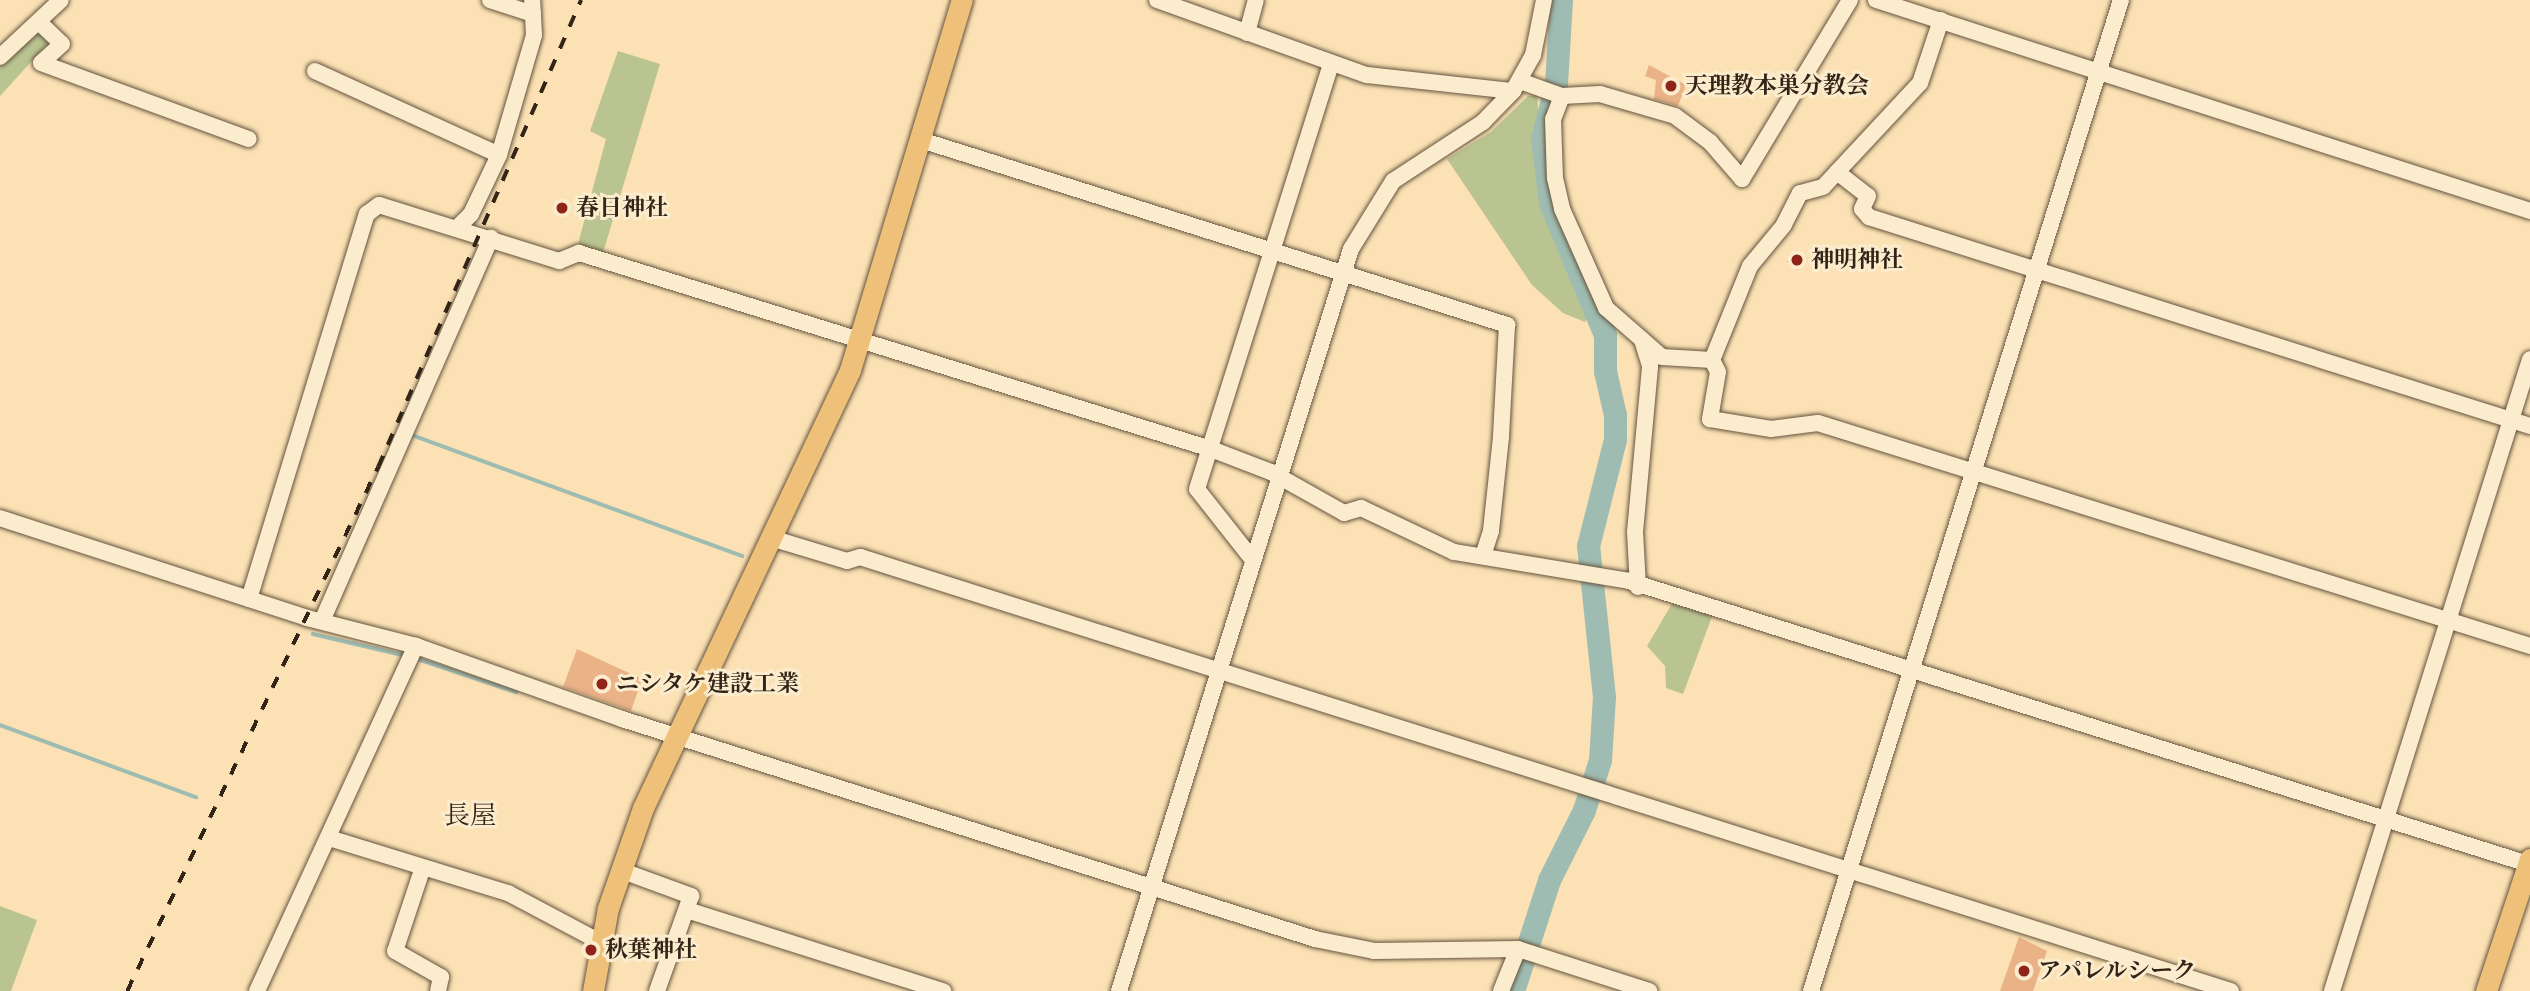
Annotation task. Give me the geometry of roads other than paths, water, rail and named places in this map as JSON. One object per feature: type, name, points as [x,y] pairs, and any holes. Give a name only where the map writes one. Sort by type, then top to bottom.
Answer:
[{"type":"main road","points":[[593,991],[620,870],[676,734],[771,538],[860,341],[961,0]]},
{"type":"main road","points":[[2486,991],[2529,862]]},
{"type":"street","points":[[0,57],[40,23],[61,0]]},
{"type":"street","points":[[459,226],[471,214],[499,155],[534,35],[532,7],[490,0]]},
{"type":"street","points":[[1157,0],[1331,65],[1367,75],[1517,86],[1562,96],[1600,94],[1675,116],[1710,142],[1742,179],[1850,0]]},
{"type":"street","points":[[1247,33],[1256,0]]},
{"type":"street","points":[[1119,991],[1343,274],[1362,224],[1394,181],[1483,122],[1517,86],[1533,55],[1544,0]]},
{"type":"street","points":[[1876,0],[2530,211]]},
{"type":"street","points":[[1811,991],[1851,872],[1910,673],[2121,0]]},
{"type":"street","points":[[1941,20],[1920,83],[1823,187],[1800,193],[1784,225],[1750,265],[1712,360],[1718,372],[1710,419],[1772,429],[1818,423],[2530,646]]},
{"type":"street","points":[[40,23],[62,44],[41,63],[249,139]]},
{"type":"street","points":[[1253,560],[1197,489],[1331,65]]},
{"type":"street","points":[[314,71],[499,155]]},
{"type":"street","points":[[1562,96],[1553,119],[1562,209],[1606,308],[1662,357],[1712,360]]},
{"type":"street","points":[[921,140],[1507,325],[1501,437],[1483,556]]},
{"type":"street","points":[[1838,172],[1868,196],[1862,209],[1869,217],[2530,426]]},
{"type":"street","points":[[249,599],[367,214],[379,205],[459,226],[559,261],[579,253],[1211,449],[1279,477],[1344,513],[1361,508],[1454,552],[1590,571],[1910,673],[2529,862]]},
{"type":"street","points":[[322,621],[491,238]]},
{"type":"street","points":[[1638,587],[1635,532],[1650,366],[1642,339]]},
{"type":"street","points":[[2332,991],[2530,359]]},
{"type":"street","points":[[0,518],[249,599],[416,646],[676,734],[1347,948],[1518,949],[1538,953],[1649,991]]},
{"type":"street","points":[[771,538],[847,561],[860,557],[1592,791],[2231,991]]},
{"type":"street","points":[[257,991],[416,646]]},
{"type":"street","points":[[329,838],[422,870],[508,893],[602,943]]},
{"type":"street","points":[[422,870],[395,951],[441,978],[438,991]]},
{"type":"street","points":[[620,870],[691,896],[657,991]]},
{"type":"street","points":[[687,910],[943,991]]},
{"type":"street","points":[[1501,991],[1518,949]]},
{"type":"waterway","points":[[1513,991],[1549,880],[1584,810],[1600,760],[1604,697],[1588,546],[1615,439],[1615,415],[1605,371],[1605,335],[1550,203],[1542,139],[1556,84],[1561,0]]},
{"type":"waterway","points":[[409,434],[742,556]]},
{"type":"waterway","points":[[313,634],[407,656]]},
{"type":"waterway","points":[[415,658],[516,692]]},
{"type":"waterway","points":[[0,725],[196,797]]},
{"type":"railway","points":[[127,991],[378,467],[581,0]]},
{"type":"place","name":"天理教本巣分教会","points":[[1671,86]]},
{"type":"place","name":"春日神社","points":[[562,208]]},
{"type":"place","name":"神明神社","points":[[1797,260]]},
{"type":"place","name":"ニシタケ建設工業","points":[[602,684]]},
{"type":"place","name":"秋葉神社","points":[[591,950]]},
{"type":"place","name":"アパレルシーク","points":[[2024,971]]},
{"type":"district","name":"長屋","points":[[470,816]]}]
